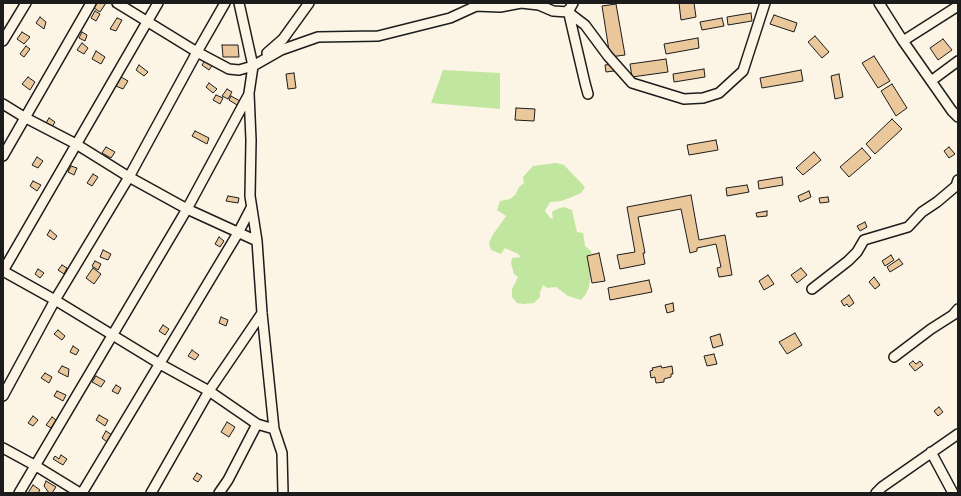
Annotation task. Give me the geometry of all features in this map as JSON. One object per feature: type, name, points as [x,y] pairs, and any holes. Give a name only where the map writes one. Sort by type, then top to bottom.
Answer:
[{"type":"street","points":[[3,41],[26,3]]},
{"type":"street","points":[[3,156],[24,117],[91,3]]},
{"type":"street","points":[[117,3],[197,52],[229,69],[239,70],[253,66],[281,50],[318,37],[378,36],[450,18],[477,4],[500,7],[521,3],[539,5],[553,11],[568,8],[573,3]]},
{"type":"street","points":[[158,3],[3,271],[56,300],[160,364],[209,391],[257,424],[274,429]]},
{"type":"street","points":[[3,396],[56,300],[129,177],[225,3]]},
{"type":"street","points":[[239,3],[253,66],[249,93],[251,208],[256,241],[274,429],[282,453],[284,493]]},
{"type":"street","points":[[253,66],[283,39],[308,3]]},
{"type":"street","points":[[568,8],[585,25],[608,56],[632,83],[684,99],[703,98],[719,93],[742,71],[765,3]]},
{"type":"street","points":[[879,3],[903,41],[956,113]]},
{"type":"street","points":[[903,41],[958,6]]},
{"type":"street","points":[[568,8],[584,83],[588,94]]},
{"type":"street","points":[[931,81],[958,61]]},
{"type":"street","points":[[19,493],[187,209],[249,93]]},
{"type":"street","points":[[3,104],[24,117],[76,144],[129,177],[187,209],[256,241]]},
{"type":"street","points":[[812,289],[848,261],[857,252],[864,240],[908,227],[928,208],[956,186],[958,180]]},
{"type":"street","points":[[3,448],[81,493],[160,364],[238,233],[251,208]]},
{"type":"street","points":[[894,357],[931,329],[953,315],[958,309]]},
{"type":"street","points":[[151,493],[209,391],[262,314]]},
{"type":"street","points":[[219,493],[228,480],[257,424]]},
{"type":"street","points":[[876,493],[882,487],[958,434]]},
{"type":"street","points":[[932,452],[953,493]]},
{"type":"green space","points":[[443,70],[500,73],[500,109],[431,103]]},
{"type":"green space","points":[[556,163],[564,165],[585,187],[581,193],[572,197],[561,201],[550,202],[545,211],[550,218],[553,219],[552,212],[557,209],[564,207],[572,210],[577,232],[583,233],[585,246],[591,251],[592,266],[589,287],[581,300],[568,296],[556,287],[547,288],[543,285],[540,292],[540,297],[534,303],[517,303],[512,297],[512,289],[518,277],[514,274],[511,263],[512,258],[521,257],[505,248],[501,254],[491,250],[489,243],[506,216],[497,210],[500,201],[510,199],[515,195],[519,187],[524,183],[523,177],[533,166]]},
{"type":"building","points":[[97,3],[106,3],[100,12],[94,8]]},
{"type":"building","points":[[679,3],[694,3],[696,17],[681,20]]},
{"type":"building","points":[[616,4],[625,55],[610,57],[602,6]]},
{"type":"building","points":[[95,11],[100,14],[96,21],[91,18]]},
{"type":"building","points":[[751,13],[752,21],[728,25],[727,17]]},
{"type":"building","points":[[774,15],[797,23],[794,32],[770,24]]},
{"type":"building","points":[[40,17],[46,22],[44,29],[36,23]]},
{"type":"building","points":[[117,18],[122,20],[116,31],[110,29]]},
{"type":"building","points":[[722,18],[724,26],[702,30],[700,22]]},
{"type":"building","points":[[22,32],[30,37],[24,44],[17,39]]},
{"type":"building","points":[[82,32],[87,35],[85,41],[79,38]]},
{"type":"building","points":[[815,36],[829,52],[822,58],[808,42]]},
{"type":"building","points":[[698,38],[699,48],[666,54],[664,44]]},
{"type":"building","points":[[943,39],[952,50],[938,60],[930,48]]},
{"type":"building","points":[[82,43],[88,48],[84,54],[77,50]]},
{"type":"building","points":[[222,45],[238,45],[239,57],[223,57]]},
{"type":"building","points":[[26,46],[30,49],[24,57],[20,54]]},
{"type":"building","points":[[96,51],[105,57],[101,64],[92,59]]},
{"type":"building","points":[[874,56],[890,81],[878,88],[862,63]]},
{"type":"building","points":[[206,59],[213,64],[209,70],[202,65]]},
{"type":"building","points":[[666,59],[668,72],[632,77],[630,64]]},
{"type":"building","points":[[613,64],[614,71],[606,72],[605,65]]},
{"type":"building","points":[[139,65],[148,72],[144,76],[136,70]]},
{"type":"building","points":[[704,69],[705,77],[674,82],[673,74]]},
{"type":"building","points":[[801,70],[803,81],[762,88],[760,78]]},
{"type":"building","points":[[294,73],[296,88],[288,89],[286,74]]},
{"type":"building","points":[[839,74],[843,97],[835,99],[831,76]]},
{"type":"building","points":[[28,77],[35,82],[30,90],[22,84]]},
{"type":"building","points":[[121,77],[128,81],[123,89],[116,86]]},
{"type":"building","points":[[209,83],[217,89],[213,93],[206,87]]},
{"type":"building","points":[[892,84],[907,108],[896,116],[881,91]]},
{"type":"building","points":[[227,89],[232,92],[228,99],[222,96]]},
{"type":"building","points":[[216,95],[223,98],[220,104],[213,100]]},
{"type":"building","points":[[231,96],[240,101],[237,105],[229,100]]},
{"type":"building","points":[[516,108],[535,109],[534,121],[515,120]]},
{"type":"building","points":[[49,118],[55,122],[52,127],[46,123]]},
{"type":"building","points":[[892,119],[902,129],[875,154],[866,144]]},
{"type":"building","points":[[195,131],[209,138],[207,144],[192,136]]},
{"type":"building","points":[[716,140],[718,150],[689,155],[687,145]]},
{"type":"building","points":[[106,147],[115,152],[111,158],[102,153]]},
{"type":"building","points":[[949,147],[955,154],[949,158],[944,151]]},
{"type":"building","points":[[862,148],[871,158],[849,177],[840,167]]},
{"type":"building","points":[[814,152],[821,160],[803,175],[796,168]]},
{"type":"building","points":[[37,157],[43,161],[38,168],[32,165]]},
{"type":"building","points":[[71,166],[77,168],[74,175],[68,172]]},
{"type":"building","points":[[93,174],[98,177],[92,186],[87,183]]},
{"type":"building","points":[[782,177],[783,185],[759,189],[758,181]]},
{"type":"building","points":[[33,181],[41,185],[37,191],[30,186]]},
{"type":"building","points":[[747,185],[749,192],[727,196],[726,188]]},
{"type":"building","points":[[809,191],[811,197],[800,202],[798,196]]},
{"type":"building","points":[[691,195],[699,240],[725,235],[732,275],[719,277],[717,268],[721,267],[716,244],[697,248],[697,251],[690,253],[681,209],[638,217],[645,253],[643,253],[645,264],[620,269],[617,255],[635,252],[627,207]]},
{"type":"building","points":[[228,196],[239,198],[238,203],[226,201]]},
{"type":"building","points":[[828,197],[829,202],[820,203],[819,198]]},
{"type":"building","points":[[767,211],[767,216],[757,217],[756,213]]},
{"type":"building","points":[[865,222],[867,227],[860,231],[857,226]]},
{"type":"building","points":[[50,230],[57,236],[54,240],[47,235]]},
{"type":"building","points":[[219,237],[224,241],[220,247],[215,244]]},
{"type":"building","points":[[103,250],[111,254],[108,260],[100,257]]},
{"type":"building","points":[[599,253],[605,281],[592,283],[587,256]]},
{"type":"building","points":[[891,255],[894,260],[885,266],[882,261]]},
{"type":"building","points":[[899,259],[903,264],[890,272],[887,267]]},
{"type":"building","points":[[95,261],[101,264],[98,270],[92,266]]},
{"type":"building","points":[[62,265],[67,268],[64,274],[58,270]]},
{"type":"building","points":[[93,268],[101,274],[94,284],[86,278]]},
{"type":"building","points":[[801,268],[807,275],[797,283],[791,275]]},
{"type":"building","points":[[38,269],[44,273],[40,278],[35,274]]},
{"type":"building","points":[[768,275],[774,284],[764,290],[759,281]]},
{"type":"building","points":[[874,277],[880,285],[875,289],[869,282]]},
{"type":"building","points":[[649,280],[652,292],[610,300],[608,288]]},
{"type":"building","points":[[849,295],[854,303],[849,307],[847,304],[844,306],[841,301]]},
{"type":"building","points":[[673,303],[674,311],[667,313],[665,305]]},
{"type":"building","points":[[221,317],[228,320],[226,326],[219,323]]},
{"type":"building","points":[[163,325],[169,329],[165,335],[159,331]]},
{"type":"building","points":[[58,330],[65,336],[62,340],[54,334]]},
{"type":"building","points":[[795,333],[802,345],[787,354],[779,342]]},
{"type":"building","points":[[720,334],[723,345],[713,348],[710,337]]},
{"type":"building","points":[[73,346],[79,350],[76,355],[70,352]]},
{"type":"building","points":[[192,350],[199,355],[195,360],[188,356]]},
{"type":"building","points":[[714,354],[717,364],[707,366],[704,356]]},
{"type":"building","points":[[913,361],[916,364],[920,361],[923,365],[915,371],[909,364]]},
{"type":"building","points":[[62,366],[69,369],[68,377],[58,372]]},
{"type":"building","points":[[661,366],[662,368],[672,366],[673,374],[671,374],[671,377],[664,379],[664,382],[656,383],[655,377],[651,378],[650,371],[653,370],[652,368]]},
{"type":"building","points":[[45,373],[52,377],[49,383],[41,378]]},
{"type":"building","points":[[96,376],[105,381],[101,387],[92,382]]},
{"type":"building","points":[[116,385],[121,388],[118,394],[112,391]]},
{"type":"building","points":[[57,391],[66,395],[63,401],[54,396]]},
{"type":"building","points":[[939,407],[943,412],[938,416],[934,411]]},
{"type":"building","points":[[99,415],[108,420],[105,426],[96,420]]},
{"type":"building","points":[[33,416],[38,420],[33,426],[28,423]]},
{"type":"building","points":[[52,417],[56,420],[51,428],[46,425]]},
{"type":"building","points":[[227,422],[235,427],[229,437],[221,432]]},
{"type":"building","points":[[106,431],[112,435],[107,442],[102,438]]},
{"type":"building","points":[[61,455],[67,459],[63,465],[53,459],[55,456],[59,459]]},
{"type":"building","points":[[197,473],[202,476],[198,482],[193,479]]},
{"type":"building","points":[[46,481],[56,487],[52,493],[49,493],[44,486]]},
{"type":"building","points":[[33,485],[40,490],[38,493],[28,493]]}]
